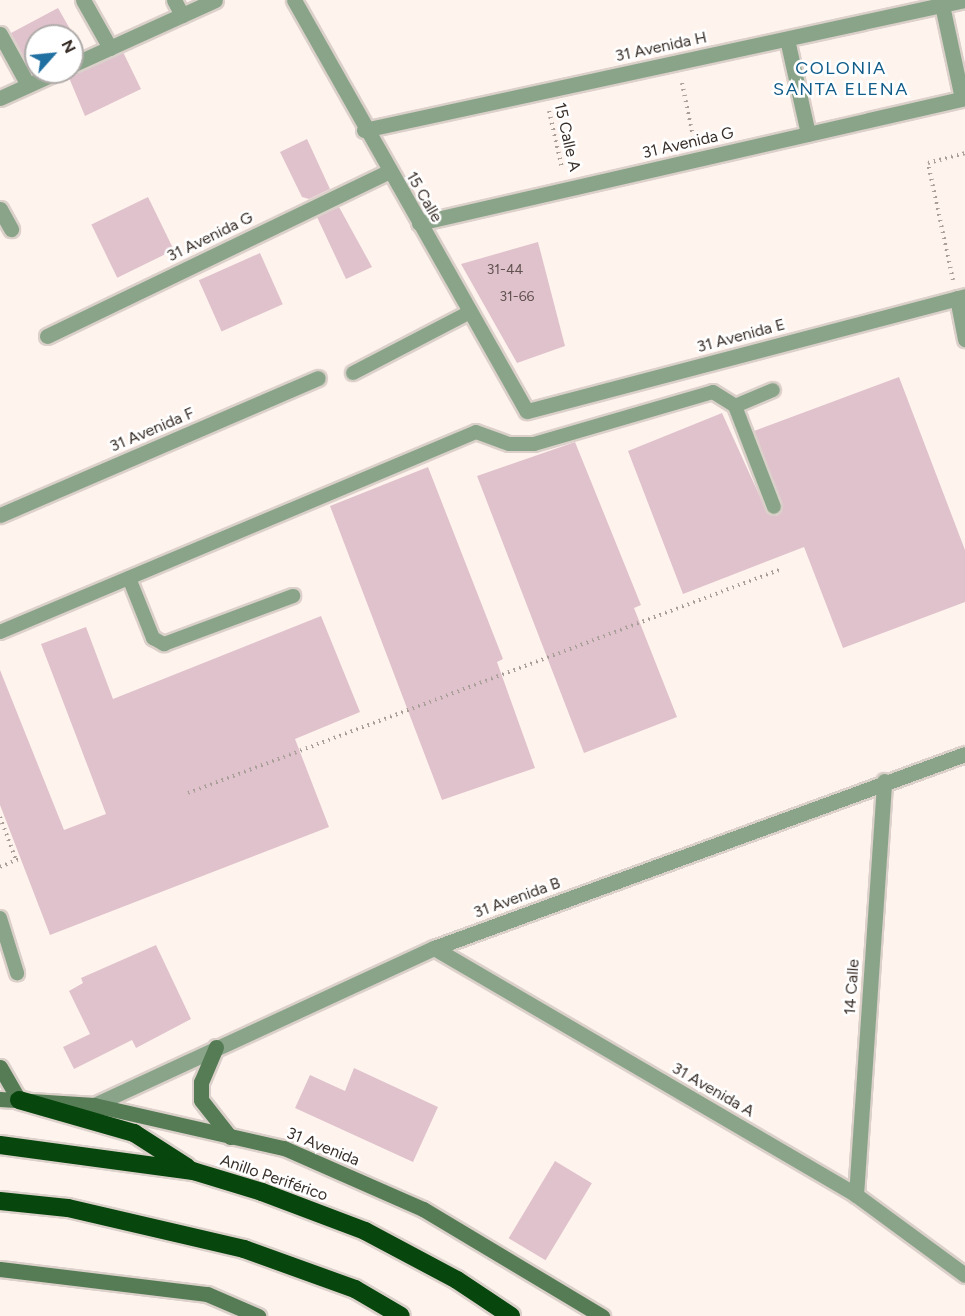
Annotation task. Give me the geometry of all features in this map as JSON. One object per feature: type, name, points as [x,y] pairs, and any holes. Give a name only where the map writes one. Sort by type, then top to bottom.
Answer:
[{"type":"highway","points":[[19,1100],[134,1133],[193,1171]]},
{"type":"highway","name":"Anillo Periférico","points":[[0,1145],[193,1171],[365,1231],[457,1280],[511,1316]]},
{"type":"highway","points":[[0,1201],[92,1212],[244,1249],[355,1289],[402,1316]]},
{"type":"street","points":[[83,0],[110,48]]},
{"type":"street","points":[[174,0],[182,15]]},
{"type":"street","points":[[84,60],[215,0]]},
{"type":"street","name":"15 Calle","points":[[294,0],[364,130],[527,411]]},
{"type":"street","name":"31 Avenida H","points":[[364,130],[965,0]]},
{"type":"street","points":[[942,5],[964,98]]},
{"type":"street","points":[[0,34],[28,85],[0,98]]},
{"type":"street","points":[[787,39],[808,134]]},
{"type":"street","name":"31 Avenida G","points":[[418,223],[964,98]]},
{"type":"street","name":"31 Avenida G","points":[[47,336],[388,171]]},
{"type":"street","points":[[0,209],[11,229]]},
{"type":"street","points":[[961,297],[965,339]]},
{"type":"street","name":"31 Avenida E","points":[[527,411],[961,297]]},
{"type":"street","name":"31 Avenida F","points":[[0,515],[318,378]]},
{"type":"street","name":"31 Avenida B","points":[[94,1105],[434,948],[884,781],[965,754]]},
{"type":"street","name":"14 Calle","points":[[856,1195],[884,781]]},
{"type":"street","name":"31 Avenida A","points":[[434,948],[856,1195],[965,1275]]},
{"type":"street","points":[[216,1047],[201,1082],[201,1100],[230,1137]]},
{"type":"street","points":[[0,1067],[19,1100]]},
{"type":"street","name":"31 Avenida","points":[[0,1099],[94,1105],[284,1148],[423,1209],[602,1316]]},
{"type":"street","points":[[0,1269],[119,1279],[207,1294],[258,1316]]},
{"type":"lane","points":[[353,373],[470,312]]},
{"type":"lane","points":[[735,406],[773,390]]},
{"type":"lane","points":[[0,632],[476,432],[509,444],[534,444],[713,392],[735,406],[774,507]]},
{"type":"lane","points":[[129,578],[153,638],[164,644],[293,596]]},
{"type":"lane","points":[[0,918],[17,973]]},
{"type":"path","points":[[677,62],[698,159]]},
{"type":"path","name":"15 Calle A","points":[[544,91],[567,189]]},
{"type":"path","points":[[961,297],[928,163],[965,153]]},
{"type":"path","points":[[188,793],[779,570]]},
{"type":"path","points":[[0,816],[18,859],[0,867]]},
{"type":"building","points":[[58,8],[67,24],[28,24]]},
{"type":"building","points":[[24,26],[24,57],[11,33]]},
{"type":"building","points":[[123,52],[141,89],[85,116],[72,84],[84,84],[84,67]]},
{"type":"building","points":[[307,139],[330,189],[309,199],[302,197],[280,152]]},
{"type":"building","points":[[148,197],[174,250],[117,278],[91,225]]},
{"type":"building","points":[[339,207],[372,267],[346,279],[317,217]]},
{"type":"building","points":[[538,242],[565,346],[517,363],[461,264]]},
{"type":"building","points":[[260,253],[283,304],[222,331],[199,280]]},
{"type":"building","points":[[899,377],[965,550],[965,602],[843,648],[804,547],[683,594],[628,451],[722,413],[766,510],[777,516],[782,504],[754,431]]},
{"type":"building","points":[[575,442],[641,605],[634,608],[677,717],[584,753],[477,476]]},
{"type":"building","points":[[428,467],[503,659],[497,662],[535,768],[442,800],[330,506]]},
{"type":"building","points":[[321,616],[360,712],[295,739],[329,827],[50,935],[0,805],[0,670],[64,830],[106,814],[41,644],[86,627],[113,699]]},
{"type":"building","points":[[156,945],[191,1019],[136,1048],[132,1040],[74,1069],[63,1047],[90,1034],[69,991],[83,983],[81,978]]},
{"type":"building","points":[[354,1068],[438,1107],[413,1162],[295,1108],[310,1075],[345,1091]]},
{"type":"building","points":[[555,1161],[592,1183],[546,1260],[509,1238]]},
{"type":"district","name":"COLONIA SANTA ELENA","points":[[841,79]]}]
